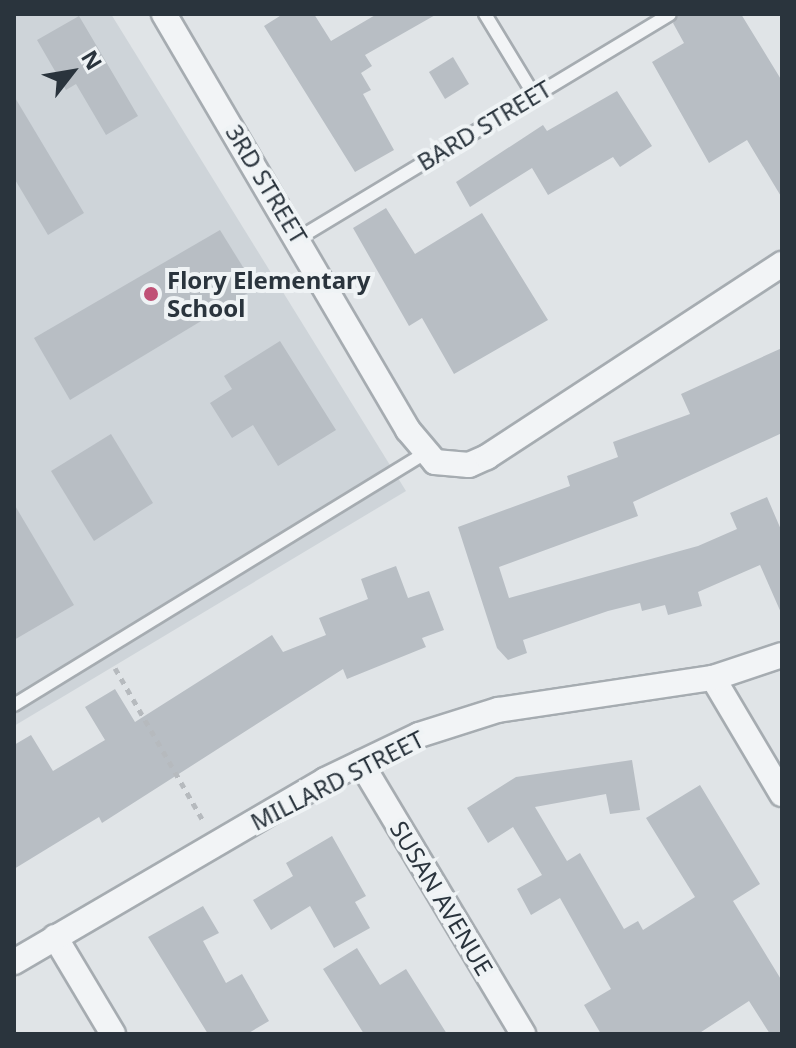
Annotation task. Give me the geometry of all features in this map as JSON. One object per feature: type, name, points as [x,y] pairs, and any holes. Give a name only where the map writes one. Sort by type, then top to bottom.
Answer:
[{"type":"street","name":"3RD STREET","points":[[164,14],[426,453]]},
{"type":"street","points":[[426,453],[452,466],[487,457],[782,264]]},
{"type":"street","name":"MILLARD STREET","points":[[14,962],[361,763],[498,710],[713,678],[782,655]]},
{"type":"street","points":[[713,678],[782,794]]},
{"type":"street","name":"SUSAN AVENUE","points":[[361,763],[523,1034]]},
{"type":"street","points":[[55,937],[113,1034]]},
{"type":"lane","points":[[485,14],[534,95]]},
{"type":"lane","name":"BARD STREET","points":[[299,238],[670,14]]},
{"type":"lane","points":[[14,705],[426,453]]},
{"type":"path","points":[[104,650],[217,843]]},
{"type":"shaded area","name":"Flory Elementary School","points":[[14,14],[111,14],[406,491],[14,726]]},
{"type":"building","points":[[283,14],[314,14],[331,41],[377,14],[437,14],[365,55],[372,66],[361,73],[371,90],[363,94],[394,150],[355,172],[264,26]]},
{"type":"building","points":[[679,14],[741,14],[782,81],[782,198],[747,140],[709,163],[652,62],[684,43],[673,23]]},
{"type":"building","points":[[79,16],[138,116],[106,135],[76,84],[66,90],[37,40]]},
{"type":"building","points":[[453,57],[469,84],[445,99],[429,72]]},
{"type":"building","points":[[617,91],[652,146],[620,167],[613,157],[548,195],[532,168],[470,207],[456,182],[543,125],[547,131]]},
{"type":"building","points":[[14,96],[84,213],[48,235],[14,178]]},
{"type":"building","points":[[386,208],[415,254],[482,213],[548,320],[454,374],[422,318],[409,326],[353,228]]},
{"type":"building","points":[[220,230],[256,288],[70,400],[34,338]]},
{"type":"building","points":[[280,341],[336,430],[278,466],[253,425],[232,438],[210,403],[232,389],[224,376]]},
{"type":"building","points":[[782,348],[782,433],[633,502],[638,516],[499,567],[509,598],[698,546],[737,529],[730,513],[767,497],[782,532],[782,615],[760,565],[698,592],[702,606],[668,615],[665,605],[642,611],[640,603],[608,611],[523,640],[527,653],[508,660],[497,648],[458,527],[570,486],[567,476],[618,457],[613,442],[690,414],[681,394]]},
{"type":"building","points":[[111,434],[153,503],[94,541],[51,471]]},
{"type":"building","points":[[14,504],[74,605],[14,640]]},
{"type":"building","points":[[396,566],[408,598],[429,591],[444,630],[422,638],[426,647],[347,679],[343,669],[102,823],[99,817],[14,869],[14,745],[31,735],[53,771],[105,740],[85,707],[115,689],[135,722],[272,635],[283,652],[326,635],[319,618],[368,599],[361,579]]},
{"type":"building","points":[[632,760],[640,810],[610,814],[606,794],[535,807],[567,861],[580,853],[624,929],[638,921],[643,930],[695,897],[646,818],[700,785],[760,884],[733,901],[782,981],[782,1034],[770,1034],[749,1001],[698,1034],[601,1034],[584,1005],[611,989],[560,898],[531,915],[517,889],[542,875],[513,827],[488,843],[467,808],[516,777]]},
{"type":"building","points":[[332,836],[366,896],[355,902],[370,928],[334,948],[310,906],[271,930],[253,900],[293,876],[286,863]]},
{"type":"building","points":[[203,906],[219,933],[203,941],[226,983],[242,974],[269,1021],[247,1034],[208,1034],[148,937]]},
{"type":"building","points":[[357,948],[380,985],[406,969],[447,1034],[364,1034],[323,969]]},
{"type":"place","name":"Flory Elementary School","points":[[151,294]]}]
